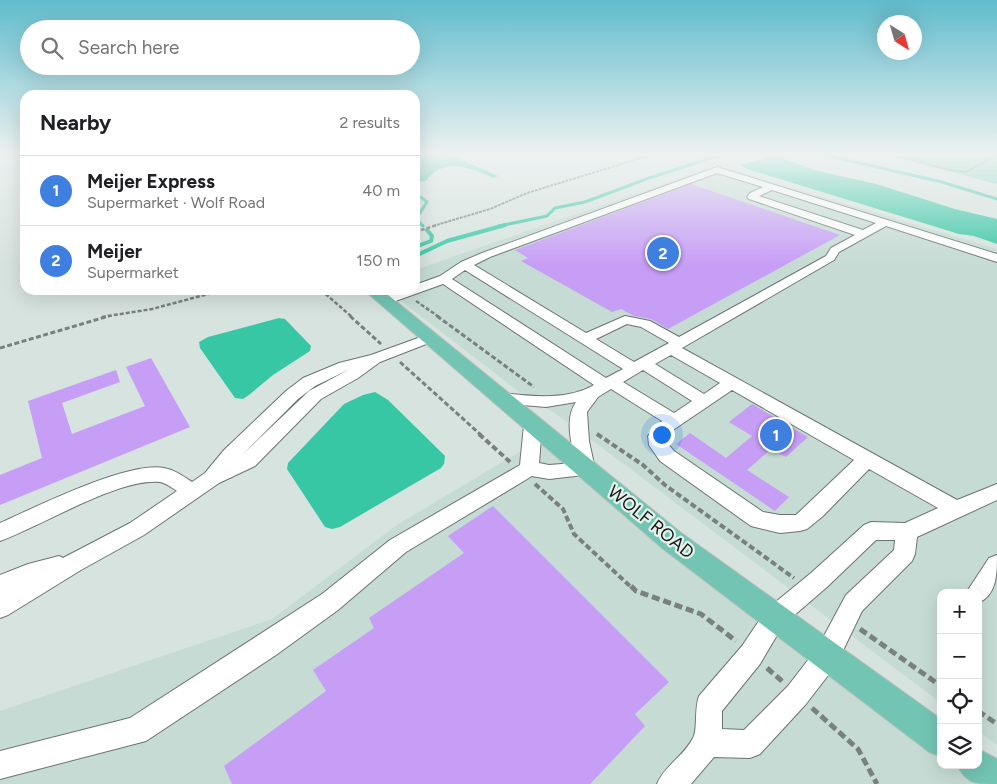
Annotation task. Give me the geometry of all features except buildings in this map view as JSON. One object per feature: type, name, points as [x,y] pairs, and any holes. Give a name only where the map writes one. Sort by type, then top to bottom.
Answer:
[{"type":"main road","name":"WOLF ROAD","points":[[378,295],[671,540],[937,737]]},
{"type":"main road","points":[[980,769],[997,782]]},
{"type":"street","points":[[420,288],[444,279],[465,265],[507,246],[657,192]]},
{"type":"street","points":[[761,192],[752,197],[863,234]]},
{"type":"street","points":[[500,398],[535,403],[554,402],[603,386],[827,260],[835,250],[884,223]]},
{"type":"street","points":[[465,265],[585,339],[704,401]]},
{"type":"street","points":[[444,279],[603,386],[674,422]]},
{"type":"street","points":[[585,339],[625,320],[644,324],[731,383],[956,509]]},
{"type":"street","points":[[0,607],[73,563],[137,529],[212,478],[248,461],[315,395],[352,375],[375,359],[429,338]]},
{"type":"street","points":[[731,383],[657,436],[658,445],[667,456],[758,520],[780,524],[800,523],[816,510],[867,459]]},
{"type":"street","points":[[0,765],[136,731],[268,646],[314,613],[398,546],[529,469],[549,472],[586,469],[580,440],[578,412],[603,386]]},
{"type":"street","points":[[529,469],[533,425]]},
{"type":"street","points":[[0,532],[122,480],[147,475],[164,475],[194,492]]},
{"type":"street","points":[[672,784],[708,744],[709,706],[751,655],[775,617],[871,531],[907,532],[997,492]]},
{"type":"street","points":[[708,744],[750,744],[797,694],[827,656],[854,603],[904,554],[907,532]]},
{"type":"street","points":[[0,586],[28,574],[73,563]]},
{"type":"street","points":[[980,589],[997,566]]},
{"type":"lane","points":[[785,192],[997,258]]},
{"type":"path","points":[[420,230],[490,209],[532,192]]},
{"type":"path","points":[[0,348],[104,317],[152,310],[206,295]]},
{"type":"path","points":[[769,559],[808,589]]},
{"type":"path","points":[[847,619],[889,652],[937,683]]},
{"type":"path","points":[[732,638],[858,749],[877,784]]},
{"type":"path","points":[[982,714],[997,724]]},
{"type":"shaded area","points":[[641,192],[806,192],[997,249],[997,745],[982,734],[982,589],[937,589],[937,700],[624,464],[556,414],[518,391],[393,295],[420,295],[420,268]]},
{"type":"shaded area","points":[[821,192],[900,192],[955,209],[997,219],[997,244],[974,236],[959,234]]},
{"type":"shaded area","points":[[279,318],[285,319],[311,346],[310,351],[273,375],[243,399],[235,398],[200,348],[199,342],[208,337]]},
{"type":"shaded area","points":[[375,392],[388,400],[445,456],[444,464],[441,468],[340,527],[332,529],[325,527],[287,469],[288,463],[344,404],[363,395]]},
{"type":"shaded area","points":[[546,436],[937,735],[937,769],[982,769],[997,784],[0,784],[0,711],[272,619],[397,525]]},
{"type":"waterway","points":[[499,226],[547,216],[555,208],[585,202],[613,192]]},
{"type":"waterway","points":[[973,192],[997,199]]},
{"type":"waterway","points":[[420,213],[427,202],[421,197]]},
{"type":"waterway","points":[[420,223],[423,226]]},
{"type":"waterway","points":[[420,254],[447,241],[505,225]]},
{"type":"waterway","points":[[420,245],[431,241],[432,236],[427,230]]},
{"type":"place","name":"Meijer","points":[[663,253]]},
{"type":"place","name":"Meijer Express","points":[[776,435]]}]
